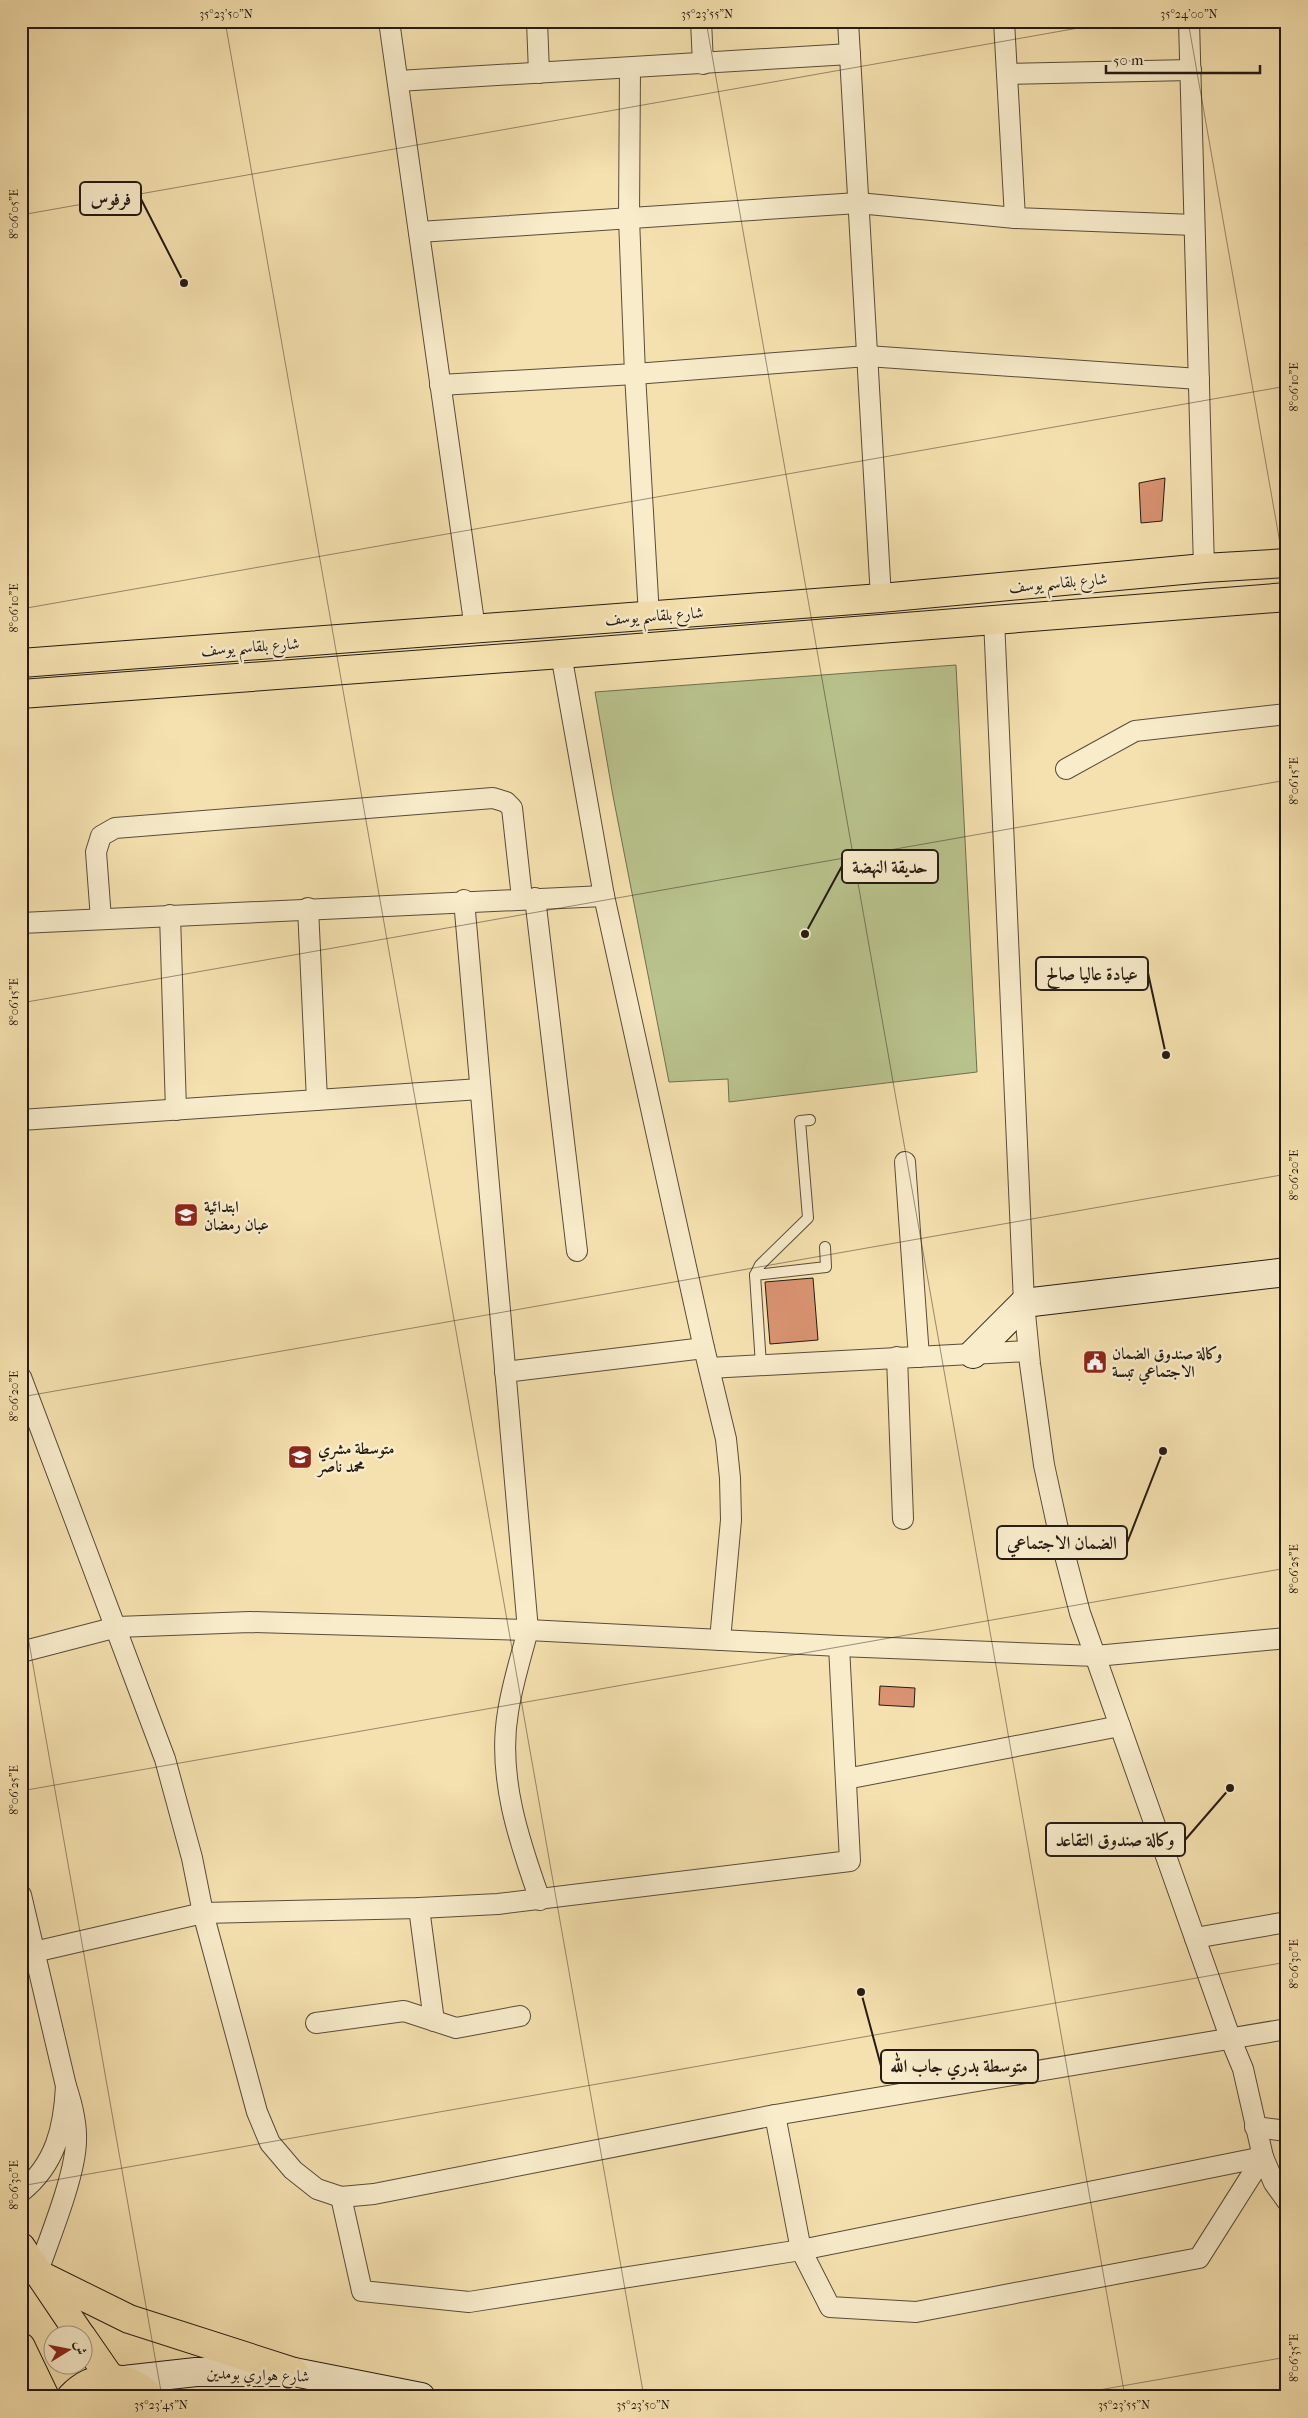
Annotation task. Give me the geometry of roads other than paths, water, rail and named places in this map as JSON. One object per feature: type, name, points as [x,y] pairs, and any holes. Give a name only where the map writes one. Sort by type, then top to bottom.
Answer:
[{"type":"main road","name":"شارع بلقاسم يوسف","points":[[21,663],[881,598],[1204,568],[1287,563]]},
{"type":"main road","name":"شارع بلقاسم يوسف","points":[[21,694],[1287,597]]},
{"type":"main road","points":[[21,2247],[75,2326]]},
{"type":"main road","points":[[39,2273],[147,2326],[294,2372]]},
{"type":"main road","points":[[21,2347],[34,2379]]},
{"type":"main road","points":[[92,2349],[117,2380]]},
{"type":"main road","points":[[71,2397],[82,2387],[94,2381],[117,2380],[132,2383],[150,2397]]},
{"type":"street","points":[[390,21],[475,629]]},
{"type":"street","points":[[537,21],[539,73]]},
{"type":"street","points":[[701,21],[703,64]]},
{"type":"street","points":[[848,21],[881,598]]},
{"type":"street","points":[[1004,21],[1015,218]]},
{"type":"street","points":[[1189,21],[1204,568]]},
{"type":"street","points":[[398,81],[850,54]]},
{"type":"street","points":[[630,68],[629,218],[635,374],[649,616]]},
{"type":"street","points":[[1007,74],[1191,70]]},
{"type":"street","points":[[419,232],[858,203],[1015,218],[1194,225]]},
{"type":"street","points":[[440,385],[635,374],[867,356],[1199,379]]},
{"type":"street","points":[[994,619],[1024,1303],[1028,1352],[1044,1465],[1058,1529],[1080,1613],[1230,2040],[1243,2069],[1263,2157],[1274,2183],[1286,2199]]},
{"type":"street","points":[[561,654],[604,896],[704,1348],[726,1439],[730,1478],[731,1520],[720,1640]]},
{"type":"street","points":[[1066,769],[1135,731],[1287,714]]},
{"type":"street","points":[[101,919],[96,852],[101,836],[115,828],[493,798],[506,802],[512,808],[528,898],[577,1251]]},
{"type":"street","points":[[21,923],[464,900],[604,896]]},
{"type":"street","points":[[464,900],[528,1630],[508,1713],[506,1759],[512,1810],[524,1854],[540,1900]]},
{"type":"street","points":[[308,908],[316,1100]]},
{"type":"street","points":[[170,915],[176,1110]]},
{"type":"street","points":[[21,1120],[480,1089]]},
{"type":"street","points":[[905,1162],[919,1356]]},
{"type":"street","points":[[973,1354],[1024,1303],[1287,1272]]},
{"type":"street","points":[[505,1372],[704,1348]]},
{"type":"street","points":[[709,1368],[897,1357],[1028,1352]]},
{"type":"street","points":[[897,1357],[903,1519]]},
{"type":"street","points":[[21,1377],[166,1759],[192,1858],[203,1913],[257,2112],[270,2143],[293,2170],[316,2189],[342,2197],[374,2194],[775,2114],[1230,2040],[1287,2029]]},
{"type":"street","points":[[21,1652],[116,1627],[250,1622],[528,1630],[839,1646],[1096,1656],[1287,1638]]},
{"type":"street","points":[[34,1952],[203,1913],[419,1908],[540,1900],[850,1861],[839,1646]]},
{"type":"street","points":[[846,1779],[1120,1726]]},
{"type":"street","points":[[21,1896],[75,2121],[76,2143],[65,2190],[39,2273]]},
{"type":"street","points":[[419,1908],[434,2021]]},
{"type":"street","points":[[1194,1938],[1287,1922]]},
{"type":"street","points":[[316,2023],[404,2011],[456,2028],[520,2016]]},
{"type":"street","points":[[21,2192],[36,2176],[55,2150],[63,2126],[66,2086]]},
{"type":"street","points":[[775,2114],[802,2250],[830,2308],[916,2312],[1199,2258],[1263,2157]]},
{"type":"street","points":[[1255,2127],[1287,2131]]},
{"type":"street","points":[[342,2197],[362,2291],[469,2302],[802,2250],[1263,2157]]},
{"type":"street","name":"شارع هواري بومدين","points":[[117,2380],[196,2372],[294,2372],[421,2397]]},
{"type":"lane","points":[[761,1365],[755,1275],[760,1265],[808,1218],[800,1121],[810,1120]]},
{"type":"lane","points":[[755,1275],[826,1267],[824,1247]]},
{"type":"place","name":"فرفوس","points":[[184,283]]},
{"type":"place","name":"حديقة النهضة","points":[[805,934]]},
{"type":"place","name":"عيادة عاليا صالح","points":[[1166,1055]]},
{"type":"place","name":"ابتدائية عبان رمضان","points":[[186,1215]]},
{"type":"place","name":"وكالة صندوق الضمان الاجتماعي تبسة","points":[[1095,1362]]},
{"type":"place","name":"الضمان الاجتماعي","points":[[1163,1451]]},
{"type":"place","name":"متوسطة مشري محمد ناصر","points":[[300,1457]]},
{"type":"place","name":"وكالة صندوق التقاعد","points":[[1230,1788]]},
{"type":"place","name":"متوسطة بدري جاب الله","points":[[861,1992]]}]
